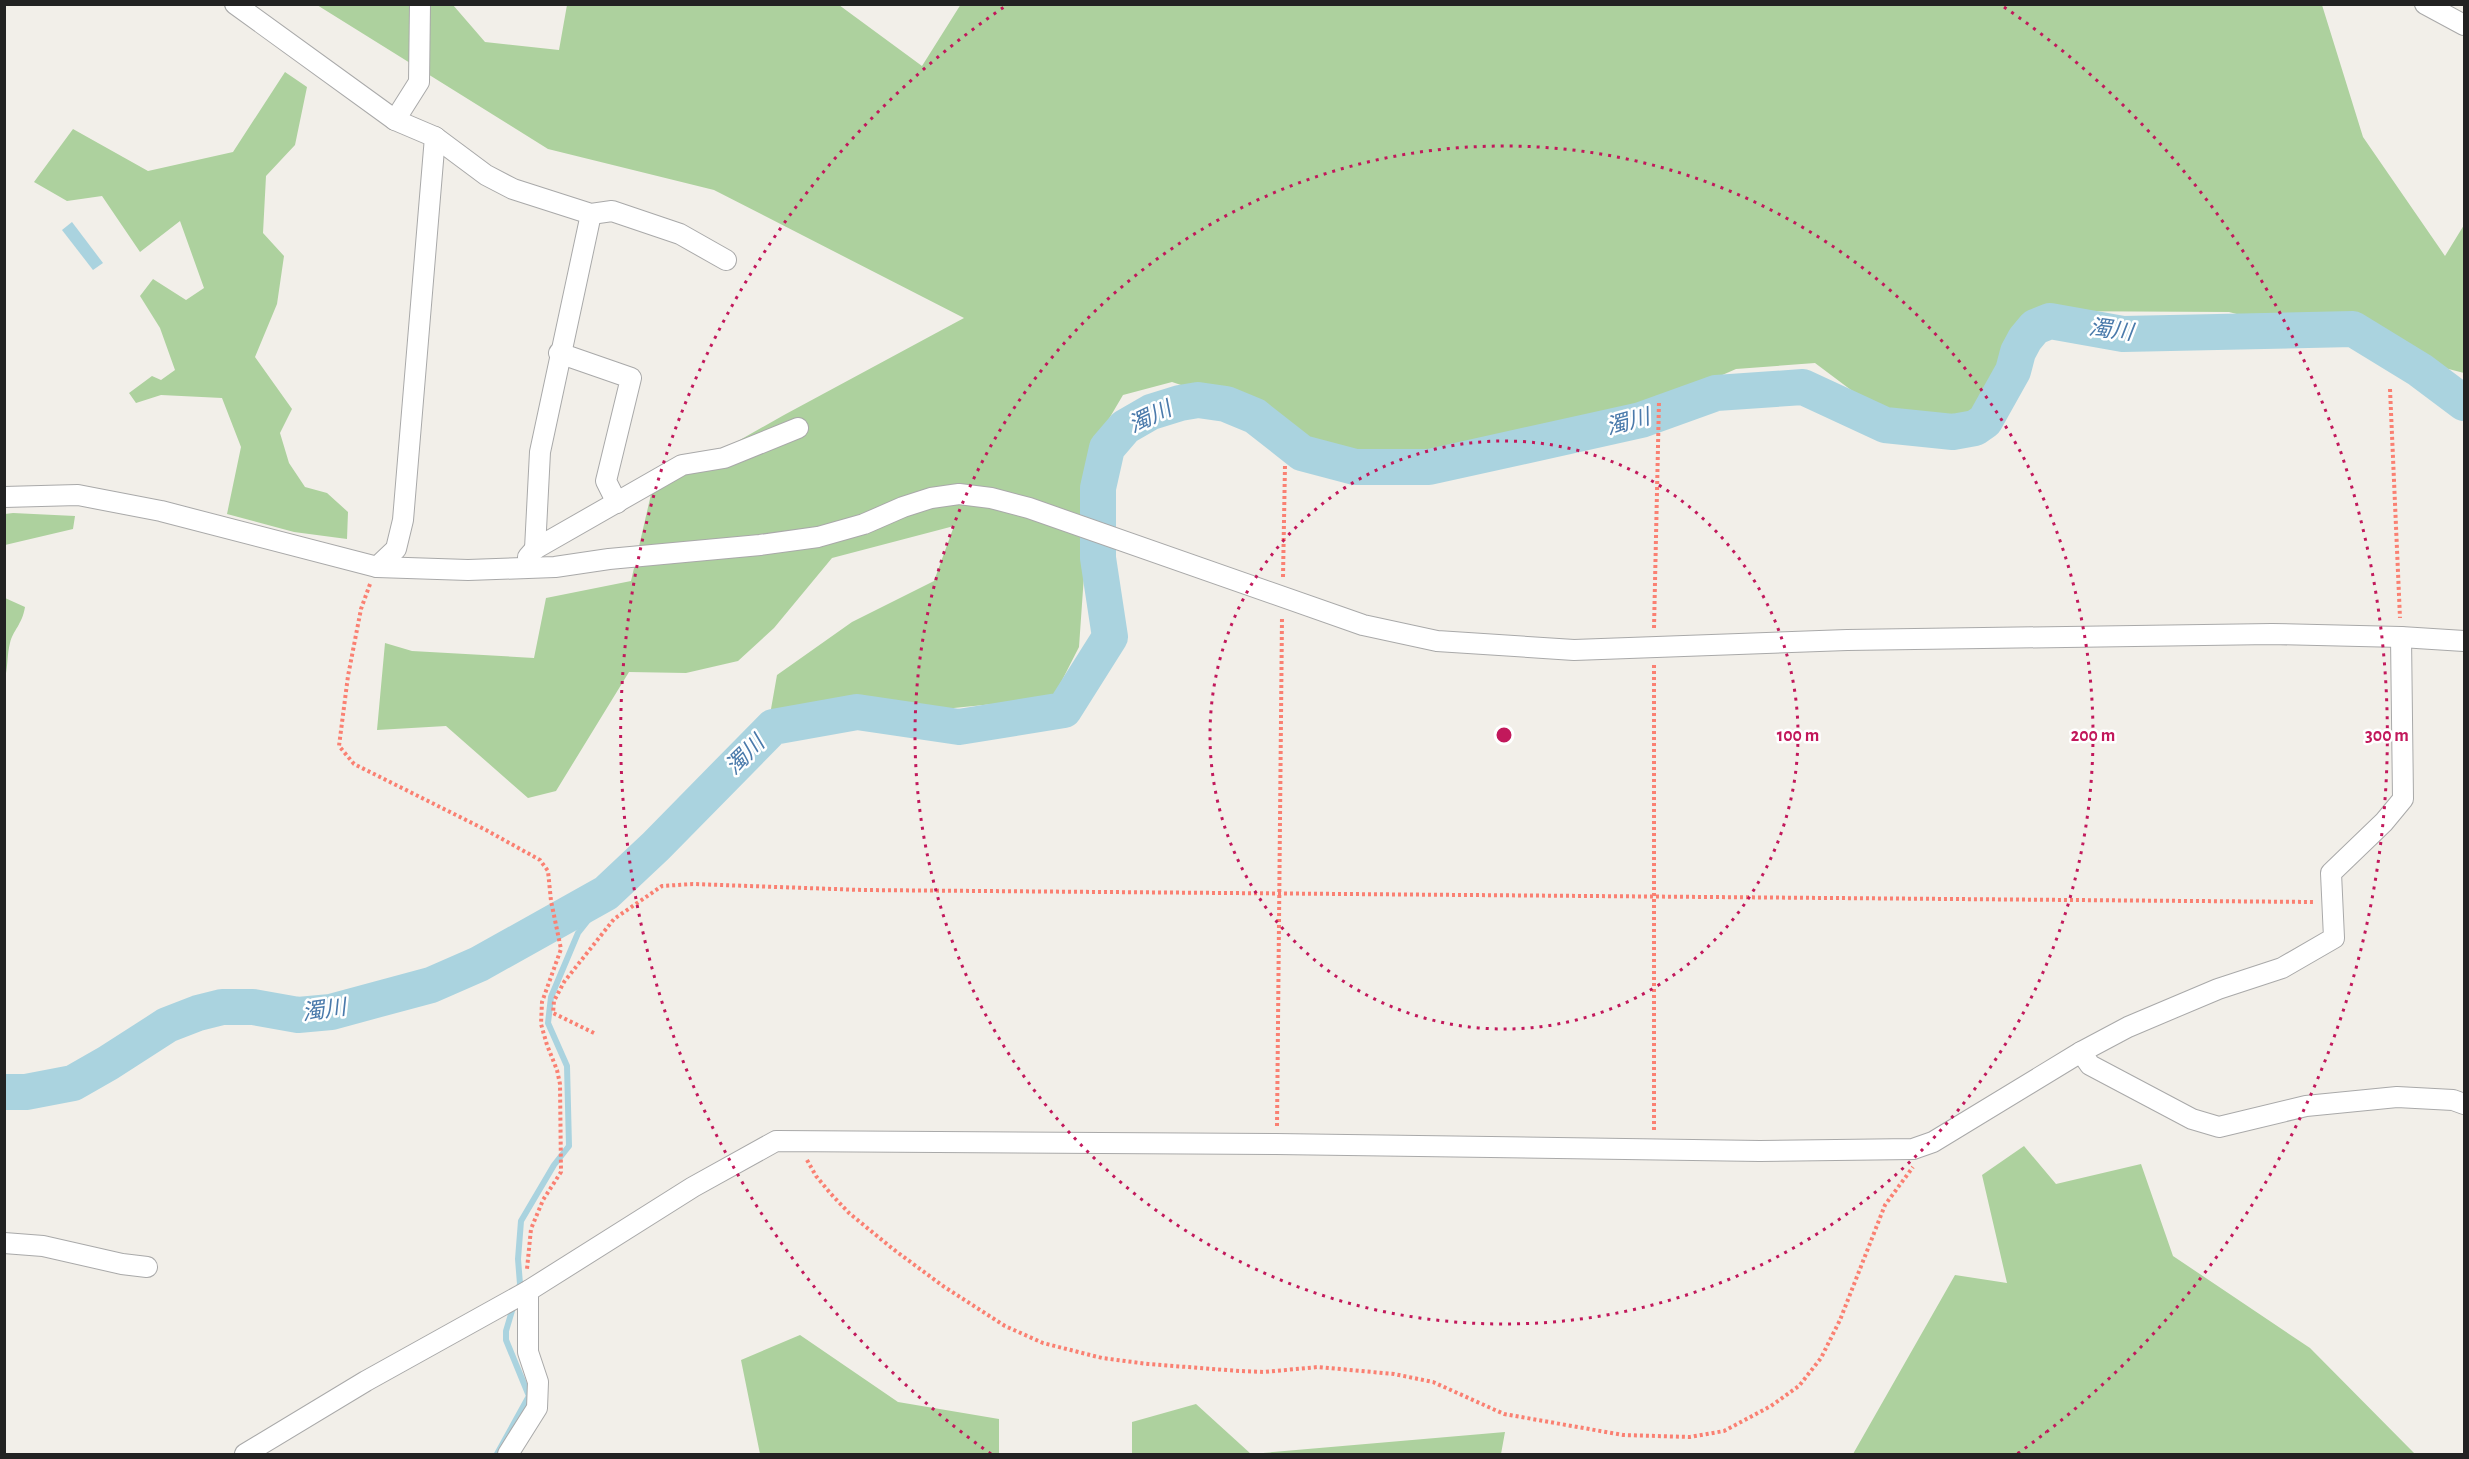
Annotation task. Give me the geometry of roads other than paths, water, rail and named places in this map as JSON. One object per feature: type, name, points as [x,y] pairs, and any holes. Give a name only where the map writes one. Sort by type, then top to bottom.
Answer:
[{"type":"street","points":[[235,4],[395,120],[435,137],[486,175],[513,189],[591,214],[612,211],[680,234],[726,260]]},
{"type":"street","points":[[395,120],[419,82],[420,4]]},
{"type":"street","points":[[2425,4],[2464,25]]},
{"type":"street","points":[[377,567],[396,549],[403,520],[435,137]]},
{"type":"street","points":[[535,549],[540,452],[591,214]]},
{"type":"street","points":[[560,353],[631,378],[606,481],[617,503]]},
{"type":"street","points":[[515,570],[535,549],[682,465],[724,458],[798,428]]},
{"type":"street","points":[[4,497],[78,495],[161,511],[377,567],[515,570],[818,537],[864,524],[931,498],[959,494],[991,498],[1029,508],[1363,625],[1437,641],[1574,650],[1847,640],[2272,634],[2401,637],[2464,642]]},
{"type":"street","points":[[245,1455],[366,1381],[519,1295],[693,1187],[776,1141],[1276,1144],[1857,1152],[1923,1148],[2081,1052],[2128,1027],[2217,989],[2282,968],[2334,938],[2331,873],[2384,822],[2403,799],[2401,637]]},
{"type":"street","points":[[2081,1052],[2090,1065],[2192,1119],[2219,1127],[2306,1106],[2386,1098],[2453,1100],[2464,1104]]},
{"type":"street","points":[[4,1243],[43,1246],[122,1264],[147,1267]]},
{"type":"street","points":[[508,1455],[537,1408],[538,1382],[528,1353],[519,1295]]},
{"type":"water","points":[[72,222],[103,263],[93,270],[62,230]]},
{"type":"waterway","name":"濁川","points":[[4,1092],[26,1092],[73,1083],[167,1025],[198,1013],[222,1007],[253,1007],[298,1015],[331,1012],[431,985],[479,964],[606,893],[656,846],[773,727],[857,712],[959,727],[1064,710],[1110,637],[1098,558],[1098,488],[1107,448],[1125,427],[1151,412],[1180,403],[1198,400],[1226,404],[1255,416],[1302,453],[1355,467],[1429,467],[1641,420],[1716,393],[1803,387],[1885,425],[1953,432],[1975,428],[1985,421],[2013,371],[2018,352],[2025,339],[2035,327],[2050,321],[2123,334],[2353,329],[2420,370],[2464,403]]},
{"type":"waterway","points":[[517,1292],[520,1284],[518,1259],[521,1221],[554,1165],[569,1146],[567,1066],[548,1023],[551,997],[578,933],[597,909],[606,893]]},
{"type":"waterway","points":[[497,1454],[529,1396],[506,1340],[506,1331],[514,1304]]}]
